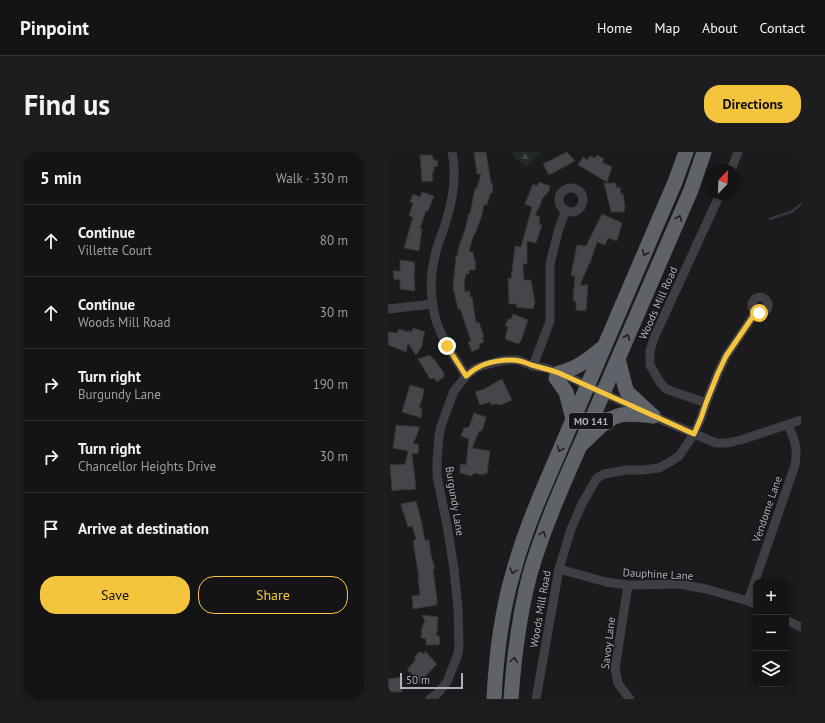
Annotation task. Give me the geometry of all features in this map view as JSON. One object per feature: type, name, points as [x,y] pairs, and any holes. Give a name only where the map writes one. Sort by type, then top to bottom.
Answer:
[{"type":"highway","name":"MO 141","points":[[494,699],[496,666],[505,603],[512,573],[532,515],[675,182],[686,152]]},
{"type":"highway","name":"MO 141","points":[[511,699],[523,604],[530,574],[540,544],[580,445],[688,197],[704,152]]},
{"type":"highway","points":[[573,419],[566,392],[558,375],[581,365],[605,345]]},
{"type":"highway","points":[[618,359],[628,392],[653,416]]},
{"type":"highway","points":[[580,445],[612,418],[632,414],[653,416]]},
{"type":"street","points":[[452,152],[454,172],[452,203],[434,256],[431,289],[432,304],[441,333],[447,346],[466,376]]},
{"type":"street","points":[[733,164],[738,152]]},
{"type":"street","name":"Woods Mill Road","points":[[536,699],[559,569],[571,529],[596,478],[604,474],[626,470],[659,468],[670,462],[679,456],[694,434],[701,418],[706,403],[666,389],[650,365],[650,351],[654,338],[717,200]]},
{"type":"street","points":[[534,366],[550,321],[550,264],[566,210]]},
{"type":"street","points":[[388,309],[432,304]]},
{"type":"street","points":[[706,403],[726,356],[756,312]]},
{"type":"street","name":"Burgundy Lane","points":[[436,697],[447,682],[453,668],[458,654],[460,634],[454,569],[438,476],[437,461],[441,426],[454,391],[466,376],[476,368],[506,360],[518,360],[534,366],[546,368],[586,388],[603,393],[716,443],[728,443],[744,439],[801,420]]},
{"type":"street","name":"Vendome Lane","points":[[752,603],[795,464],[797,453],[796,442],[788,424]]},
{"type":"street","name":"Dauphine Lane","points":[[559,569],[606,582],[628,585],[679,584],[706,589],[752,603]]},
{"type":"street","name":"Savoy Lane","points":[[628,585],[615,669],[618,683],[630,699]]},
{"type":"street","points":[[789,621],[801,627]]},
{"type":"green space","points":[[513,152],[541,152],[526,167],[513,156]]},
{"type":"building","points":[[474,152],[486,152],[491,183],[493,184],[492,193],[490,194],[487,205],[484,205],[469,251],[473,252],[476,263],[475,270],[469,270],[469,274],[466,274],[464,283],[465,292],[470,291],[476,323],[479,322],[484,337],[482,338],[484,342],[479,344],[480,348],[472,352],[468,342],[471,341],[460,309],[458,309],[453,287],[456,256],[458,255],[458,249],[469,213],[470,214],[475,188],[477,188],[481,174],[477,174]]},
{"type":"building","points":[[567,152],[575,161],[549,175],[543,164]]},
{"type":"building","points":[[420,155],[432,155],[434,160],[437,160],[438,166],[434,167],[434,172],[432,173],[433,181],[422,182]]},
{"type":"building","points":[[597,155],[604,159],[602,162],[612,167],[607,182],[578,165],[583,157],[588,160],[589,156],[595,158]]},
{"type":"building","points":[[539,182],[550,186],[549,191],[542,199],[535,215],[540,217],[539,224],[542,225],[536,243],[527,241],[527,264],[523,264],[524,280],[531,280],[535,303],[533,309],[516,307],[517,304],[509,304],[508,278],[511,279],[515,246],[521,247],[532,207],[525,204],[533,184],[537,186]]},
{"type":"building","points":[[604,183],[616,183],[616,188],[620,187],[621,194],[623,194],[625,207],[624,212],[611,212]]},
{"type":"building","points":[[422,192],[434,196],[428,211],[426,211],[420,228],[422,229],[419,251],[404,248],[413,217],[409,216],[413,203],[410,202],[413,194],[420,197]]},
{"type":"building","points":[[602,214],[622,223],[617,241],[608,238],[605,245],[597,242],[590,263],[580,285],[588,285],[586,311],[576,310],[576,302],[573,300],[575,276],[571,275],[577,245],[586,246]]},
{"type":"building","points":[[400,260],[414,262],[415,291],[400,289],[400,280],[394,279],[393,271],[400,271]]},
{"type":"building","points":[[513,314],[528,320],[521,341],[518,344],[505,339],[508,327],[505,326],[508,319],[511,319]]},
{"type":"building","points":[[413,328],[425,332],[422,346],[416,355],[408,343],[406,352],[388,345],[388,332],[397,333],[399,329],[409,332],[409,330],[412,332]]},
{"type":"building","points":[[430,355],[444,373],[444,377],[437,382],[434,378],[430,379],[418,359]]},
{"type":"building","points":[[502,379],[512,400],[501,405],[491,405],[490,402],[480,405],[475,392],[484,389]]},
{"type":"building","points":[[410,385],[424,389],[419,407],[422,408],[421,418],[402,412]]},
{"type":"building","points":[[474,413],[486,417],[482,431],[479,431],[472,448],[490,451],[487,474],[484,473],[484,475],[474,473],[472,476],[460,473],[460,464],[466,465],[469,439],[461,436],[464,428],[469,427]]},
{"type":"building","points":[[396,425],[420,427],[413,444],[418,444],[419,450],[417,454],[412,453],[416,489],[392,491],[390,465],[405,464],[408,451],[393,448]]},
{"type":"building","points":[[416,501],[425,540],[429,540],[435,569],[433,569],[437,605],[413,609],[412,596],[420,595],[413,541],[416,539],[412,526],[408,527],[401,504]]},
{"type":"building","points":[[422,615],[438,617],[436,635],[439,636],[439,645],[426,645],[426,639],[421,638],[422,627],[425,621]]},
{"type":"building","points":[[425,651],[437,664],[419,683],[415,683],[406,676],[413,675],[407,670],[416,659],[414,658],[419,652],[425,654]]},
{"type":"building","points":[[402,677],[402,692],[388,692],[388,679]]},
{"type":"waterway","points":[[770,219],[793,211],[801,204]]},
{"type":"route","points":[[447,346],[466,376],[476,368],[482,366],[506,360],[518,360],[534,366],[546,368],[588,385],[694,434],[726,356],[756,312],[759,313]]}]
